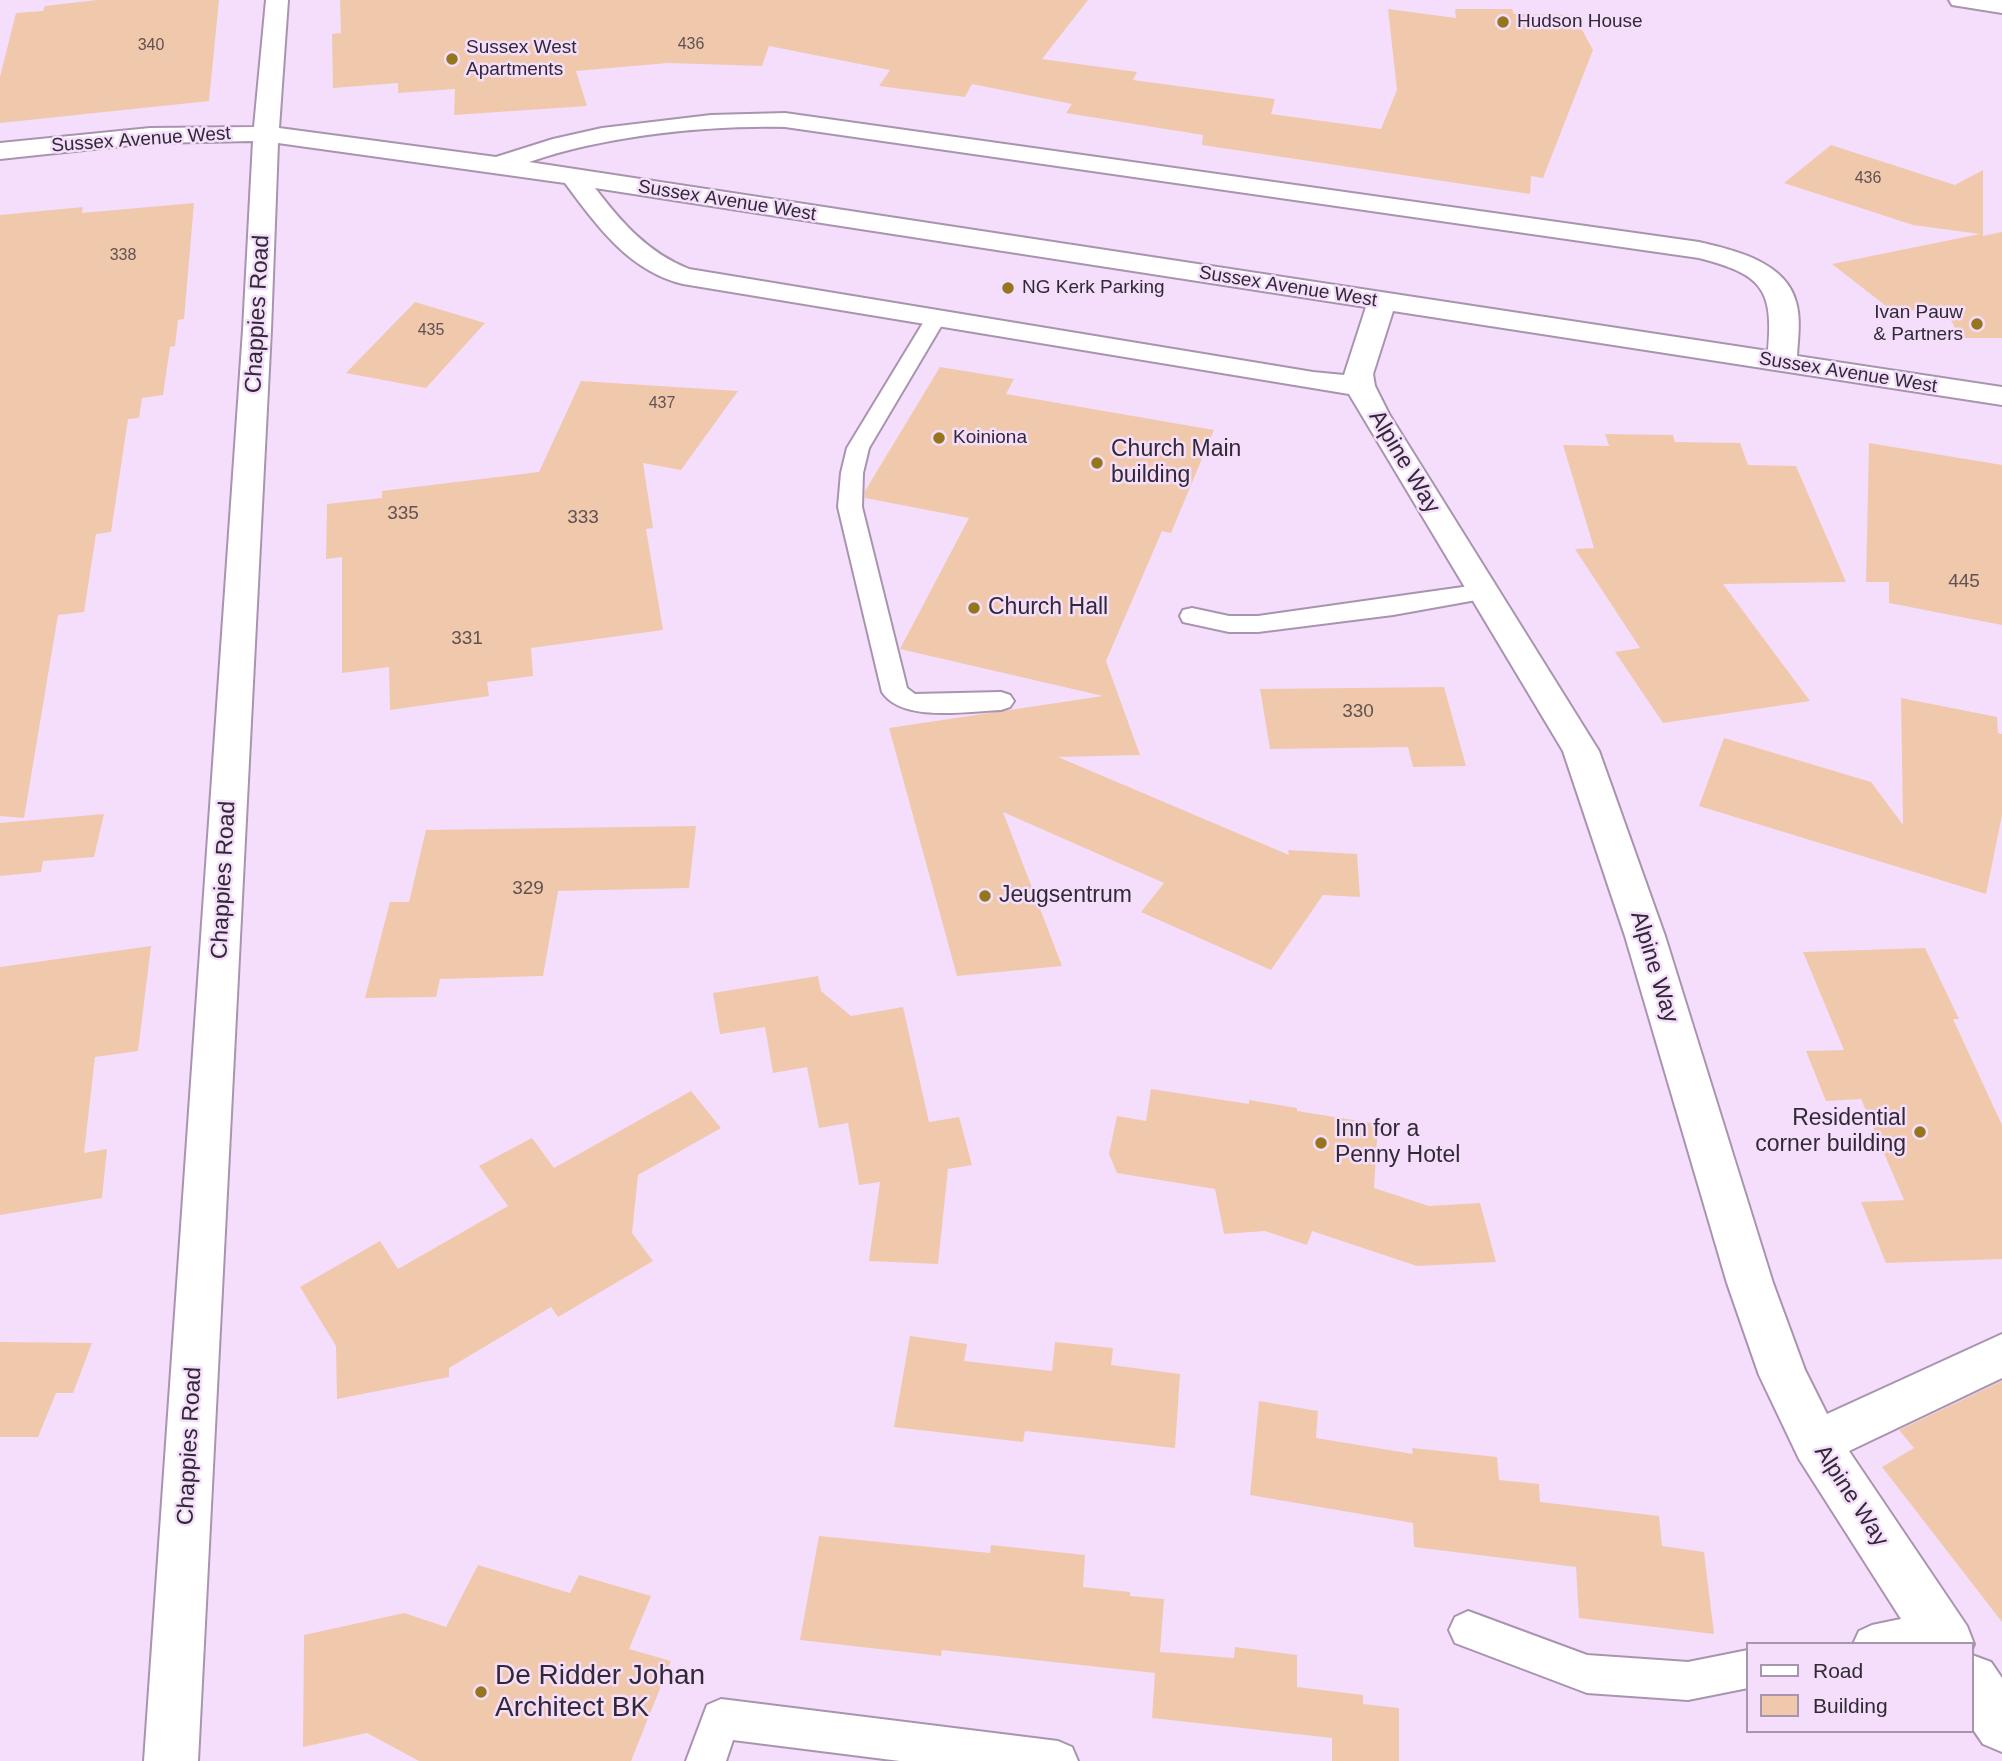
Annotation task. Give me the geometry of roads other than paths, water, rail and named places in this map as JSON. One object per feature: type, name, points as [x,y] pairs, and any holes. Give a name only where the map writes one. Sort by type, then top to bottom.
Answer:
[{"type":"street","name":"Chappies Road","points":[[170,1761],[258,316],[266,136],[277,0]]},
{"type":"street","points":[[1960,0],[2002,6]]},
{"type":"street","points":[[497,165],[550,145],[586,136],[699,123],[785,120],[1699,250],[1748,267],[1772,283],[1779,292],[1784,318],[1782,363]]},
{"type":"street","name":"Sussex Avenue West","points":[[0,151],[174,135],[266,136],[497,165],[2002,396]]},
{"type":"street","points":[[574,177],[600,212],[639,253],[665,270],[683,276],[1313,381],[1360,386]]},
{"type":"street","name":"Alpine Way","points":[[1382,301],[1361,361],[1360,386],[1374,414],[1561,716],[1591,774],[1645,936],[1763,1321],[1783,1375],[1816,1443],[1943,1637]]},
{"type":"street","points":[[1816,1443],[2002,1355]]},
{"type":"street","points":[[1974,1684],[2002,1725]]},
{"type":"lane","points":[[936,318],[858,448],[852,473],[850,508],[895,692],[909,702],[939,704],[1000,701]]},
{"type":"lane","points":[[1192,616],[1229,624],[1258,624],[1484,592]]},
{"type":"lane","points":[[1468,1630],[1587,1674],[1688,1681],[1746,1669]]},
{"type":"lane","points":[[1892,1642],[1943,1637]]},
{"type":"lane","points":[[706,1761],[721,1719],[1058,1761]]},
{"type":"place","name":"Hudson House","points":[[1503,22]]},
{"type":"place","name":"Sussex West Apartments","points":[[452,59]]},
{"type":"place","name":"NG Kerk Parking","points":[[1008,288]]},
{"type":"place","name":"Ivan Pauw & Partners","points":[[1977,324]]},
{"type":"place","name":"Koiniona","points":[[939,438]]},
{"type":"place","name":"Church Main building","points":[[1097,463]]},
{"type":"place","name":"Church Hall","points":[[974,608]]},
{"type":"place","name":"Jeugsentrum","points":[[985,896]]},
{"type":"place","name":"Residential corner building","points":[[1920,1132]]},
{"type":"place","name":"Inn for a Penny Hotel","points":[[1321,1143]]},
{"type":"place","name":"De Ridder Johan Architect BK","points":[[481,1692]]}]
